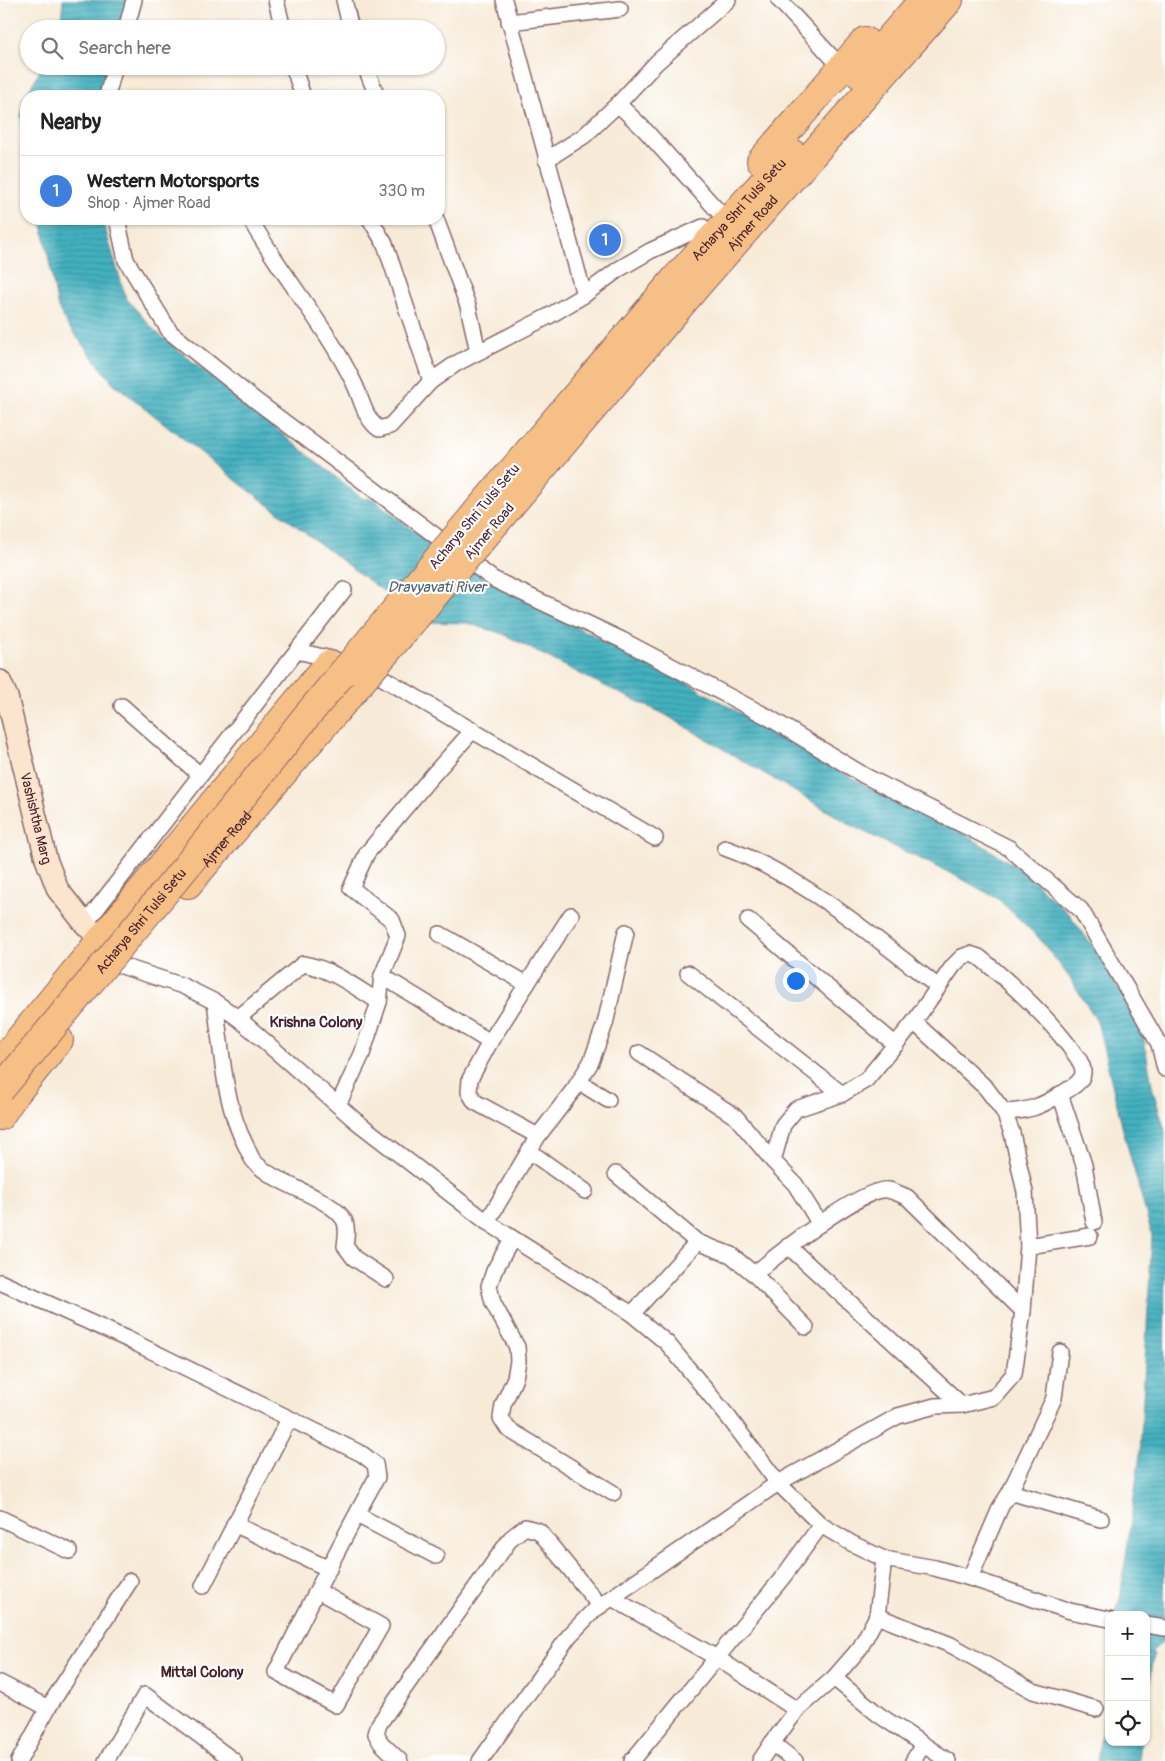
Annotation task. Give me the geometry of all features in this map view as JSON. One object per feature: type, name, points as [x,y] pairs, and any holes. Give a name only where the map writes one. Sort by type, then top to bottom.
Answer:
[{"type":"highway","points":[[0,1063],[93,932],[266,739],[472,496],[899,0]]},
{"type":"highway","name":"Acharya Shri Tulsi Setu","points":[[0,1090],[184,868],[305,718],[523,457],[676,278],[797,145],[924,0]]},
{"type":"highway","name":"Ajmer Road","points":[[0,1116],[12,1098],[119,965],[701,281],[949,0]]},
{"type":"street","points":[[128,20],[134,0]]},
{"type":"street","points":[[276,0],[281,20]]},
{"type":"street","points":[[344,0],[349,20]]},
{"type":"street","points":[[504,0],[584,295]]},
{"type":"street","points":[[546,160],[584,136],[618,104],[657,62],[728,0]]},
{"type":"street","points":[[779,0],[842,68]]},
{"type":"street","points":[[509,22],[620,9]]},
{"type":"street","points":[[109,90],[113,75]]},
{"type":"street","points":[[296,75],[302,90]]},
{"type":"street","points":[[369,75],[375,90]]},
{"type":"street","points":[[254,225],[340,358],[354,383],[370,423],[379,429],[390,426],[431,381],[457,362],[549,316],[584,295],[619,269],[710,219],[644,129],[618,104]]},
{"type":"street","points":[[118,225],[126,260],[170,332],[255,400],[493,579],[622,640],[768,717],[865,776],[1009,848],[1082,910],[1159,1044],[1165,1069]]},
{"type":"street","points":[[374,225],[385,244],[431,381]]},
{"type":"street","points":[[438,225],[468,306],[478,352]]},
{"type":"street","points":[[93,932],[200,775],[344,590]]},
{"type":"street","points":[[297,651],[368,668],[655,838]]},
{"type":"street","name":"Vashishtha Marg","points":[[0,680],[6,697],[46,859],[58,890],[93,932]]},
{"type":"street","points":[[122,706],[200,775]]},
{"type":"street","points":[[338,1105],[362,1054],[378,1002],[382,976],[398,936],[392,920],[351,888],[368,853],[431,777],[474,730]]},
{"type":"street","points":[[725,848],[748,856],[801,886],[838,910],[938,987]]},
{"type":"street","points":[[538,1136],[475,1102],[470,1092],[470,1079],[490,1042],[570,915]]},
{"type":"street","points":[[748,920],[896,1045]]},
{"type":"street","points":[[486,1222],[538,1136],[579,1082],[591,1062],[605,1024],[626,932]]},
{"type":"street","points":[[440,934],[527,984]]},
{"type":"street","points":[[773,1161],[783,1125],[796,1109],[842,1094],[866,1080],[914,1022],[953,966],[962,957],[970,954],[979,957],[1029,1000],[1052,1024],[1080,1061],[1083,1068],[1083,1076],[1076,1084],[1042,1105],[1023,1111],[1004,1112]]},
{"type":"street","points":[[238,1018],[303,964],[312,965],[338,977],[378,1002]]},
{"type":"street","points":[[119,965],[183,986],[215,1002],[238,1018],[356,1121],[486,1222],[632,1314],[667,1343],[761,1458],[778,1483],[821,1525],[851,1543],[884,1558],[935,1568],[1070,1610],[1105,1619]]},
{"type":"street","points":[[688,973],[842,1094]]},
{"type":"street","points":[[382,976],[490,1042]]},
{"type":"street","points":[[215,1002],[226,1089],[238,1131],[253,1160],[274,1177],[331,1206],[345,1220],[345,1246],[349,1252],[354,1258],[386,1279]]},
{"type":"street","points":[[480,1761],[570,1636],[594,1610],[778,1483],[898,1416],[935,1406],[962,1405],[994,1397],[1014,1374],[1023,1312],[1028,1246],[1025,1192],[1012,1133],[1004,1112],[986,1088],[914,1022]]},
{"type":"street","points":[[639,1053],[736,1117],[795,1184],[820,1224]]},
{"type":"street","points":[[579,1082],[608,1100]]},
{"type":"street","points":[[1028,1246],[1092,1229],[1084,1165],[1060,1094]]},
{"type":"street","points":[[529,1151],[585,1191]]},
{"type":"street","points":[[616,1174],[697,1242],[731,1255],[754,1274],[806,1328]]},
{"type":"street","points":[[754,1274],[788,1246],[864,1196],[888,1190],[907,1197],[1023,1312]]},
{"type":"street","points":[[512,1239],[494,1271],[489,1286],[493,1303],[517,1347],[518,1361],[515,1378],[503,1405],[501,1418],[508,1428],[613,1493]]},
{"type":"street","points":[[632,1314],[697,1242]]},
{"type":"street","points":[[788,1246],[962,1405]]},
{"type":"street","points":[[0,1282],[127,1339],[289,1420],[362,1454],[375,1464],[378,1477],[357,1515],[276,1672],[336,1705],[381,1626],[318,1591]]},
{"type":"street","points":[[970,1578],[1001,1506],[1009,1494],[1054,1398],[1060,1352]]},
{"type":"street","points":[[202,1586],[289,1420]]},
{"type":"street","points":[[1009,1494],[1017,1494],[1101,1519]]},
{"type":"street","points":[[357,1515],[436,1556]]},
{"type":"street","points":[[0,1518],[69,1551]]},
{"type":"street","points":[[234,1524],[329,1569]]},
{"type":"street","points":[[632,1761],[784,1577],[821,1525]]},
{"type":"street","points":[[400,1761],[381,1743],[376,1734],[379,1724],[511,1538],[525,1527],[539,1531],[606,1602],[717,1658],[797,1710]]},
{"type":"street","points":[[760,1761],[797,1710],[834,1678],[860,1648],[878,1616],[884,1558]]},
{"type":"street","points":[[19,1761],[48,1708],[130,1581]]},
{"type":"street","points":[[878,1616],[951,1645],[1033,1691],[1096,1709]]},
{"type":"street","points":[[1150,1626],[1165,1628]]},
{"type":"street","points":[[834,1678],[879,1715],[948,1761]]},
{"type":"street","points":[[0,1683],[48,1708]]},
{"type":"street","points":[[106,1761],[145,1695],[234,1761]]},
{"type":"street","points":[[772,1743],[795,1761]]},
{"type":"street","points":[[913,1761],[923,1745]]},
{"type":"water","points":[[63,0],[132,0],[128,20],[61,20]]},
{"type":"water","points":[[38,75],[107,75],[99,90],[29,90]]},
{"type":"water","name":"Dravyavati River","points":[[42,225],[105,225],[126,298],[156,332],[363,499],[372,498],[410,528],[470,569],[550,614],[667,671],[886,797],[965,834],[1023,871],[1069,914],[1097,952],[1142,1028],[1153,1090],[1165,1131],[1164,1640],[1152,1652],[1154,1656],[1150,1682],[1150,1611],[1115,1611],[1120,1599],[1140,1454],[1152,1235],[1123,1130],[1097,1021],[1069,977],[1038,937],[998,899],[958,877],[858,829],[664,714],[588,678],[503,634],[467,623],[427,622],[238,482],[113,383],[68,326],[58,308]]},
{"type":"water","points":[[1105,1706],[1105,1746],[1141,1746],[1139,1761],[1097,1761]]},
{"type":"place","name":"Western Motorsports","points":[[605,240]]},
{"type":"district","name":"Krishna Colony","points":[[316,1022]]},
{"type":"district","name":"Mittal Colony","points":[[202,1672]]}]
